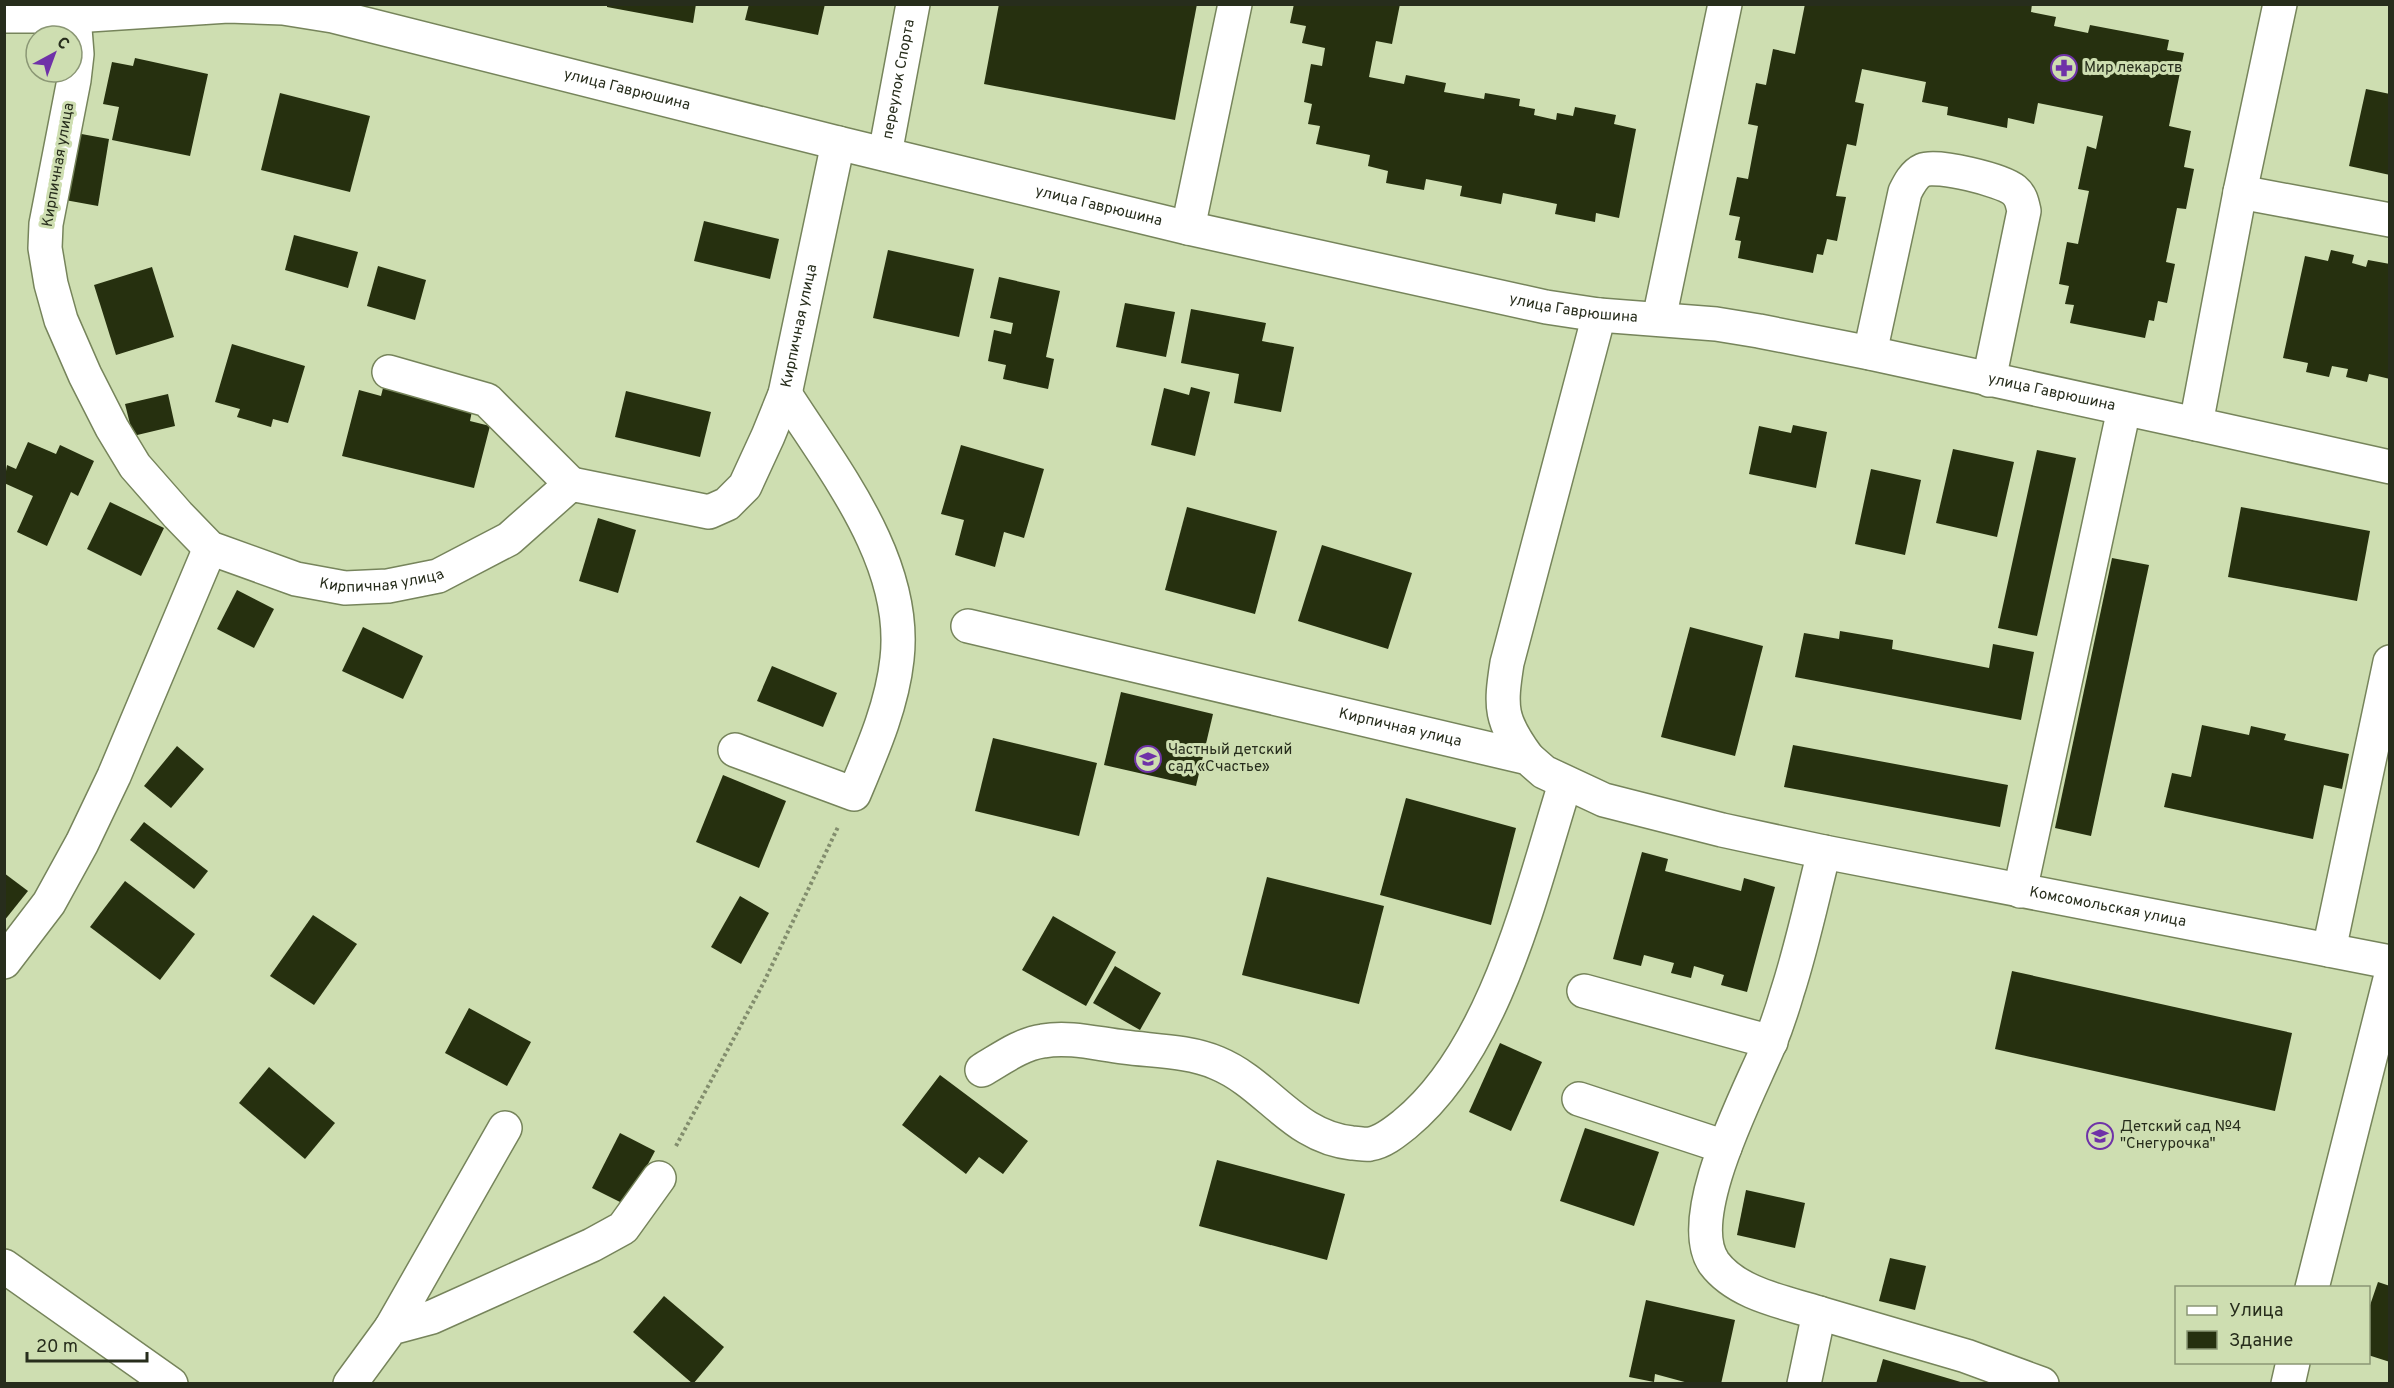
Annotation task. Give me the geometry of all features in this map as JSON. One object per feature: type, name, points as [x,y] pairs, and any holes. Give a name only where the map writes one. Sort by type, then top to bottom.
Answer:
[{"type":"street","name":"переулок Спорта","points":[[885,154],[914,4]]},
{"type":"street","points":[[1188,228],[1235,4]]},
{"type":"street","points":[[1659,319],[1725,4]]},
{"type":"street","points":[[2196,424],[2240,192],[2280,4]]},
{"type":"street","name":"улица Гаврюшина","points":[[4,16],[74,16],[228,5],[283,8],[333,16],[1188,228],[1546,307],[1599,315],[1716,324],[1870,353],[2390,467]]},
{"type":"street","name":"Кирпичная улица","points":[[74,16],[77,54],[74,80],[46,224],[45,248],[60,320],[85,375],[112,428],[135,466],[210,548],[296,579],[345,588],[388,586],[438,576],[509,539],[571,484],[709,513],[727,504],[745,486],[785,394],[838,143]]},
{"type":"street","points":[[1870,353],[1905,192],[1911,180],[1922,170],[1935,168],[1990,180],[2002,183],[2014,190],[2022,200],[2024,211],[1989,380]]},
{"type":"street","points":[[2240,192],[2390,220]]},
{"type":"street","points":[[1528,758],[1510,734],[1503,712],[1503,690],[1599,315]]},
{"type":"street","points":[[389,372],[487,400],[571,484]]},
{"type":"street","points":[[735,750],[854,794],[890,699],[897,658],[898,615],[873,535],[785,394]]},
{"type":"street","points":[[2020,891],[2124,409]]},
{"type":"street","points":[[4,962],[49,903],[82,843],[114,776],[210,548]]},
{"type":"street","name":"Кирпичная улица","points":[[968,626],[1528,758],[1544,772],[1565,784],[1605,800],[1722,830],[1824,852]]},
{"type":"street","points":[[2329,950],[2390,662]]},
{"type":"street","points":[[982,1070],[1026,1045],[1058,1039],[1190,1055],[1218,1063],[1244,1079],[1304,1127],[1336,1141],[1370,1144],[1391,1136],[1421,1111],[1455,1067],[1478,1029],[1518,934],[1565,784]]},
{"type":"street","points":[[1824,852],[1788,991],[1771,1042],[1725,1147],[1710,1191],[1705,1241],[1714,1262],[1736,1283],[1766,1296],[1966,1356],[2042,1383]]},
{"type":"street","name":"Комсомольская улица","points":[[1824,852],[2390,962]]},
{"type":"street","points":[[2312,1286],[2390,979]]},
{"type":"street","points":[[1584,991],[1771,1042]]},
{"type":"street","points":[[1579,1099],[1725,1147]]},
{"type":"street","points":[[350,1383],[391,1328],[505,1128]]},
{"type":"street","points":[[391,1328],[432,1317],[623,1228],[659,1178]]},
{"type":"street","points":[[4,1266],[171,1383]]},
{"type":"street","points":[[1804,1383],[1819,1313]]},
{"type":"street","points":[[2288,1383],[2293,1364]]},
{"type":"path","points":[[659,1178],[763,984],[854,794]]},
{"type":"building","points":[[607,4],[696,4],[693,23],[607,7]]},
{"type":"building","points":[[749,4],[825,4],[818,35],[745,20]]},
{"type":"building","points":[[999,4],[1197,4],[1175,120],[984,84]]},
{"type":"building","points":[[1294,4],[1400,4],[1392,44],[1376,41],[1369,77],[1404,84],[1406,75],[1446,83],[1444,92],[1484,99],[1485,93],[1520,99],[1519,106],[1535,109],[1534,115],[1556,120],[1557,113],[1573,116],[1575,107],[1616,115],[1614,124],[1636,129],[1619,218],[1596,213],[1595,222],[1555,214],[1557,204],[1503,193],[1501,204],[1460,196],[1462,186],[1426,179],[1424,190],[1386,183],[1388,171],[1368,166],[1370,155],[1316,144],[1320,126],[1308,124],[1312,104],[1304,102],[1311,64],[1322,66],[1325,48],[1302,43],[1306,26],[1290,23]]},
{"type":"building","points":[[1805,4],[2032,4],[2031,12],[2056,17],[2054,26],[2088,33],[2090,25],[2169,40],[2167,50],[2184,53],[2169,126],[2191,131],[2184,167],[2194,169],[2186,209],[2177,208],[2166,262],[2175,264],[2167,303],[2158,301],[2154,321],[2149,320],[2145,338],[2070,323],[2074,305],[2065,304],[2069,286],[2059,284],[2067,242],[2078,244],[2089,191],[2078,189],[2087,146],[2096,149],[2103,116],[2038,103],[2034,124],[2008,118],[2007,128],[1947,115],[1948,107],[1922,102],[1926,82],[1862,69],[1855,102],[1864,104],[1856,146],[1847,144],[1836,196],[1846,197],[1837,241],[1827,239],[1823,255],[1817,254],[1813,273],[1738,258],[1741,241],[1735,240],[1740,217],[1729,215],[1737,177],[1748,179],[1758,126],[1748,124],[1756,83],[1766,85],[1773,49],[1795,54]]},
{"type":"building","points":[[135,58],[208,74],[190,156],[112,140],[119,107],[103,104],[112,62],[133,66]]},
{"type":"building","points":[[2366,89],[2390,94],[2390,175],[2349,166]]},
{"type":"building","points":[[280,93],[370,116],[350,192],[261,170]]},
{"type":"building","points":[[76,133],[109,139],[98,206],[65,200]]},
{"type":"building","points":[[704,221],[779,239],[770,279],[694,261]]},
{"type":"building","points":[[294,235],[358,252],[348,288],[285,270]]},
{"type":"building","points":[[888,250],[974,269],[959,337],[873,318]]},
{"type":"building","points":[[2331,250],[2354,255],[2352,263],[2366,267],[2368,260],[2390,264],[2390,379],[2369,374],[2367,382],[2346,377],[2348,369],[2332,366],[2329,377],[2306,372],[2308,363],[2283,358],[2305,256],[2328,261]]},
{"type":"building","points":[[378,266],[426,280],[415,320],[367,306]]},
{"type":"building","points":[[152,267],[174,337],[116,355],[94,285]]},
{"type":"building","points":[[999,277],[1060,291],[1046,357],[1054,359],[1048,389],[1003,379],[1006,365],[988,361],[994,330],[1011,334],[1013,323],[990,318]]},
{"type":"building","points":[[1125,303],[1175,312],[1166,357],[1116,347]]},
{"type":"building","points":[[1191,309],[1266,323],[1262,341],[1294,347],[1281,412],[1234,403],[1239,374],[1181,363]]},
{"type":"building","points":[[232,344],[305,366],[288,423],[273,419],[271,427],[237,417],[240,409],[215,402]]},
{"type":"building","points":[[384,384],[473,406],[470,421],[490,426],[474,488],[342,456],[359,390],[381,396]]},
{"type":"building","points":[[1191,387],[1210,392],[1195,456],[1151,445],[1164,388],[1189,395]]},
{"type":"building","points":[[626,391],[711,412],[700,457],[615,437]]},
{"type":"building","points":[[168,394],[175,426],[133,436],[125,404]]},
{"type":"building","points":[[1793,425],[1827,432],[1816,488],[1749,474],[1759,426],[1791,433]]},
{"type":"building","points":[[28,442],[56,454],[60,445],[94,461],[78,496],[71,492],[47,546],[17,532],[33,496],[4,483],[7,465],[16,469]]},
{"type":"building","points":[[961,445],[1044,469],[1024,538],[1004,532],[995,567],[955,555],[964,520],[941,514]]},
{"type":"building","points":[[1953,449],[2014,462],[1997,537],[1936,523]]},
{"type":"building","points":[[2037,450],[2076,458],[2037,636],[1998,628]]},
{"type":"building","points":[[1871,469],[1921,480],[1905,555],[1855,544]]},
{"type":"building","points":[[110,502],[164,528],[141,576],[87,549]]},
{"type":"building","points":[[1187,507],[1277,531],[1255,614],[1165,590]]},
{"type":"building","points":[[2241,507],[2370,531],[2357,601],[2228,577]]},
{"type":"building","points":[[598,518],[636,530],[618,593],[579,581]]},
{"type":"building","points":[[1322,545],[1412,573],[1388,649],[1298,621]]},
{"type":"building","points":[[2112,558],[2149,565],[2091,836],[2055,828]]},
{"type":"building","points":[[237,590],[274,609],[254,648],[217,629]]},
{"type":"building","points":[[363,627],[423,656],[403,699],[342,671]]},
{"type":"building","points":[[1690,627],[1763,646],[1735,756],[1661,737]]},
{"type":"building","points":[[1840,631],[1893,640],[1892,649],[1989,668],[1993,644],[2034,652],[2021,720],[1795,677],[1804,633],[1839,639]]},
{"type":"building","points":[[772,666],[837,693],[823,727],[757,701]]},
{"type":"building","points":[[1121,692],[1213,714],[1196,786],[1104,765]]},
{"type":"building","points":[[2202,725],[2249,735],[2251,726],[2286,734],[2284,740],[2349,754],[2342,789],[2324,785],[2313,839],[2164,807],[2172,773],[2191,777]]},
{"type":"building","points":[[993,738],[1097,763],[1079,836],[975,811]]},
{"type":"building","points":[[1793,745],[2008,785],[2000,827],[1784,787]]},
{"type":"building","points":[[177,746],[204,769],[171,808],[144,786]]},
{"type":"building","points":[[723,775],[786,801],[759,868],[696,842]]},
{"type":"building","points":[[1406,798],[1516,828],[1491,925],[1380,895]]},
{"type":"building","points":[[144,822],[208,871],[194,889],[130,840]]},
{"type":"building","points":[[1642,852],[1668,859],[1665,871],[1741,891],[1744,878],[1775,887],[1747,992],[1721,985],[1724,975],[1694,966],[1691,978],[1671,973],[1674,963],[1644,955],[1641,966],[1613,959]]},
{"type":"building","points":[[4,873],[28,891],[4,921]]},
{"type":"building","points":[[1267,877],[1384,906],[1359,1004],[1242,975]]},
{"type":"building","points":[[125,881],[195,934],[160,980],[90,927]]},
{"type":"building","points":[[740,896],[769,913],[741,964],[711,947]]},
{"type":"building","points":[[313,915],[357,944],[314,1005],[270,976]]},
{"type":"building","points":[[1053,916],[1116,952],[1086,1006],[1022,970]]},
{"type":"building","points":[[1115,966],[1161,993],[1140,1030],[1093,1003]]},
{"type":"building","points":[[2012,971],[2292,1033],[2275,1111],[1995,1049]]},
{"type":"building","points":[[469,1008],[531,1042],[507,1086],[445,1053]]},
{"type":"building","points":[[1500,1043],[1542,1062],[1511,1131],[1469,1112]]},
{"type":"building","points":[[269,1067],[335,1123],[305,1159],[239,1103]]},
{"type":"building","points":[[940,1075],[1028,1141],[1003,1174],[979,1157],[966,1174],[902,1125]]},
{"type":"building","points":[[1585,1128],[1659,1152],[1634,1226],[1560,1201]]},
{"type":"building","points":[[620,1133],[655,1151],[626,1205],[592,1188]]},
{"type":"building","points":[[1217,1160],[1345,1194],[1327,1260],[1199,1226]]},
{"type":"building","points":[[1746,1190],[1805,1203],[1795,1248],[1737,1235]]},
{"type":"building","points":[[1890,1258],[1926,1266],[1915,1310],[1879,1301]]},
{"type":"building","points":[[2378,1282],[2390,1286],[2390,1362],[2370,1356],[2370,1305]]},
{"type":"building","points":[[664,1296],[724,1347],[693,1384],[633,1332]]},
{"type":"building","points":[[1646,1300],[1735,1320],[1721,1384],[1692,1384],[1655,1374],[1654,1382],[1629,1377]]},
{"type":"building","points":[[1883,1359],[1964,1383],[1964,1384],[1876,1384]]},
{"type":"place","name":"Мир лекарств","points":[[2064,68]]},
{"type":"place","name":"Частный детский сад «Счастье»","points":[[1148,759]]},
{"type":"place","name":"Детский сад №4 \"Снегурочка\"","points":[[2100,1136]]}]
